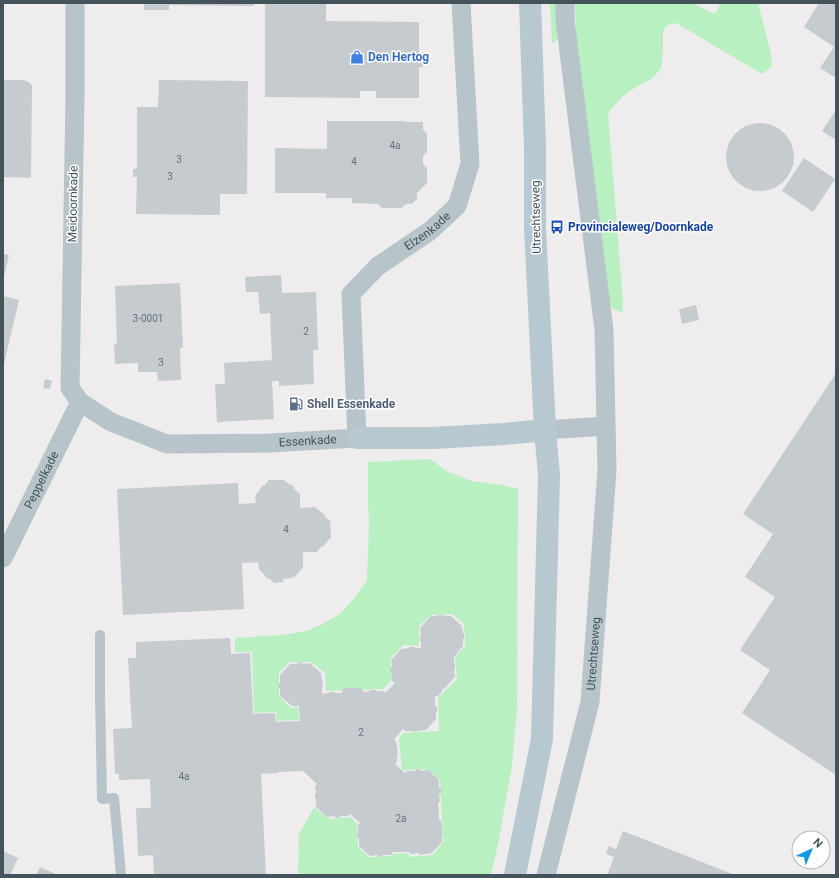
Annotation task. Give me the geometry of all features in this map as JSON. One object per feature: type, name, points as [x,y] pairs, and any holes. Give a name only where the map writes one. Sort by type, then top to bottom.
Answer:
[{"type":"main road","name":"Utrechtseweg","points":[[516,875],[542,739],[549,475],[545,430],[535,228],[535,146],[530,3]]},
{"type":"main road","name":"Essenkade","points":[[357,438],[432,438],[545,430]]},
{"type":"street","name":"Meidoornkade","points":[[76,3],[70,388],[80,402]]},
{"type":"street","name":"Elzenkade","points":[[357,438],[351,294],[378,266],[430,231],[457,206],[470,164],[461,3]]},
{"type":"street","name":"Utrechtseweg","points":[[546,875],[590,702],[607,470],[604,330],[565,20],[565,3]]},
{"type":"street","name":"Essenkade","points":[[80,402],[111,422],[167,444],[270,443],[357,438]]},
{"type":"street","name":"Peppelkade","points":[[3,558],[80,402]]},
{"type":"street","points":[[545,430],[606,426]]},
{"type":"lane","points":[[100,635],[102,799],[114,798],[121,875]]},
{"type":"green space","points":[[550,3],[556,3],[559,38],[552,44]]},
{"type":"green space","points":[[575,3],[692,3],[715,14],[721,3],[758,3],[771,54],[772,66],[763,74],[676,23],[668,25],[664,29],[663,33],[661,69],[650,80],[636,87],[622,97],[608,113],[623,302],[622,313],[610,307],[576,42]]},
{"type":"green space","points":[[430,459],[448,472],[472,481],[518,489],[517,708],[512,766],[491,875],[308,875],[298,873],[299,834],[314,807],[329,819],[350,817],[357,823],[358,847],[369,857],[391,856],[394,854],[408,853],[410,857],[433,855],[443,842],[440,780],[426,769],[402,770],[399,739],[403,733],[439,731],[438,698],[457,679],[455,657],[465,646],[464,624],[452,614],[432,615],[419,626],[419,646],[404,645],[390,658],[392,680],[383,689],[326,691],[325,673],[311,662],[290,662],[279,672],[279,696],[291,708],[298,707],[299,720],[277,721],[276,712],[254,713],[252,652],[235,652],[235,638],[283,635],[306,631],[321,625],[341,613],[367,580],[369,522],[368,462]]},
{"type":"building","points":[[144,3],[254,3],[254,6],[169,5],[169,10],[144,10]]},
{"type":"building","points":[[265,3],[326,3],[326,21],[419,22],[419,53],[423,53],[423,67],[419,67],[419,98],[376,98],[376,91],[360,91],[360,98],[265,97]]},
{"type":"building","points":[[819,3],[836,3],[836,78],[820,68],[834,47],[804,27]]},
{"type":"building","points":[[3,80],[24,80],[32,86],[31,178],[3,177]]},
{"type":"building","points":[[159,80],[248,81],[247,194],[220,194],[220,215],[136,214],[137,177],[133,177],[133,169],[137,169],[137,107],[158,107]]},
{"type":"building","points":[[836,110],[836,140],[822,131]]},
{"type":"building","points":[[327,121],[423,122],[423,129],[427,134],[427,152],[423,156],[423,164],[427,168],[427,183],[417,193],[417,199],[412,204],[406,204],[401,208],[382,208],[378,204],[352,203],[352,198],[326,198],[326,193],[275,193],[275,148],[327,149]]},
{"type":"building","points":[[760,123],[773,126],[784,133],[791,144],[794,157],[791,170],[784,181],[773,188],[760,191],[747,188],[736,181],[729,170],[726,157],[729,144],[736,133],[747,126]]},
{"type":"building","points":[[804,158],[835,179],[813,212],[782,191]]},
{"type":"building","points":[[3,254],[9,255],[4,277],[3,277]]},
{"type":"building","points":[[281,275],[282,293],[316,292],[318,350],[313,350],[314,384],[279,386],[279,381],[272,381],[274,419],[217,422],[215,384],[225,384],[224,363],[272,360],[270,313],[260,314],[258,292],[246,292],[245,277]]},
{"type":"building","points":[[180,283],[183,348],[180,348],[181,380],[158,381],[157,372],[138,372],[138,363],[115,364],[114,343],[117,344],[115,286]]},
{"type":"building","points":[[3,296],[19,300],[4,364],[3,364]]},
{"type":"building","points":[[696,305],[699,320],[682,324],[679,309]]},
{"type":"building","points":[[836,373],[836,775],[742,713],[770,670],[740,650],[775,597],[745,577],[773,534],[743,514]]},
{"type":"building","points":[[45,379],[52,381],[50,389],[43,388]]},
{"type":"building","points":[[269,480],[284,480],[290,485],[291,484],[300,494],[300,508],[315,507],[330,521],[331,537],[317,552],[303,552],[303,567],[295,577],[283,579],[283,582],[274,583],[259,569],[258,562],[242,563],[244,609],[123,615],[117,489],[238,483],[239,504],[256,503],[255,496],[263,485],[264,486]]},
{"type":"building","points":[[431,616],[451,616],[462,626],[464,633],[463,646],[454,657],[455,677],[445,688],[442,689],[442,692],[438,696],[435,696],[435,706],[437,706],[436,719],[426,730],[413,732],[405,731],[403,729],[394,739],[396,741],[398,754],[397,762],[395,764],[405,773],[407,771],[415,771],[420,769],[420,771],[428,770],[439,780],[439,788],[441,788],[441,793],[439,794],[440,801],[438,803],[439,819],[441,821],[443,834],[442,842],[432,853],[419,855],[419,853],[411,854],[409,852],[393,852],[391,855],[383,855],[378,857],[378,855],[370,856],[359,846],[359,838],[357,833],[358,825],[360,823],[350,814],[348,816],[340,816],[341,817],[335,818],[335,816],[327,817],[316,807],[315,786],[317,784],[303,771],[278,772],[261,774],[266,875],[154,875],[153,855],[138,856],[136,808],[151,808],[150,779],[119,780],[119,774],[115,774],[113,729],[132,728],[128,658],[136,658],[136,642],[230,638],[231,654],[250,653],[253,714],[275,713],[276,722],[300,721],[299,706],[292,706],[280,696],[280,688],[278,683],[280,683],[280,675],[290,664],[303,662],[303,664],[310,663],[321,673],[323,686],[322,694],[329,692],[342,693],[344,688],[360,688],[363,692],[376,690],[383,691],[385,693],[395,683],[392,681],[390,667],[392,667],[391,660],[401,649],[409,647],[421,648],[420,628]]},
{"type":"building","points":[[623,831],[735,875],[607,875],[614,857],[606,854],[609,846],[616,849]]},
{"type":"building","points":[[3,851],[18,858],[10,875],[3,875]]},
{"type":"building","points":[[40,867],[58,875],[36,875]]},
{"type":"place","name":"Den Hertog","points":[[357,57]]},
{"type":"place","name":"Provincialeweg/Doornkade","points":[[557,227]]},
{"type":"place","name":"Shell Essenkade","points":[[296,404]]}]
